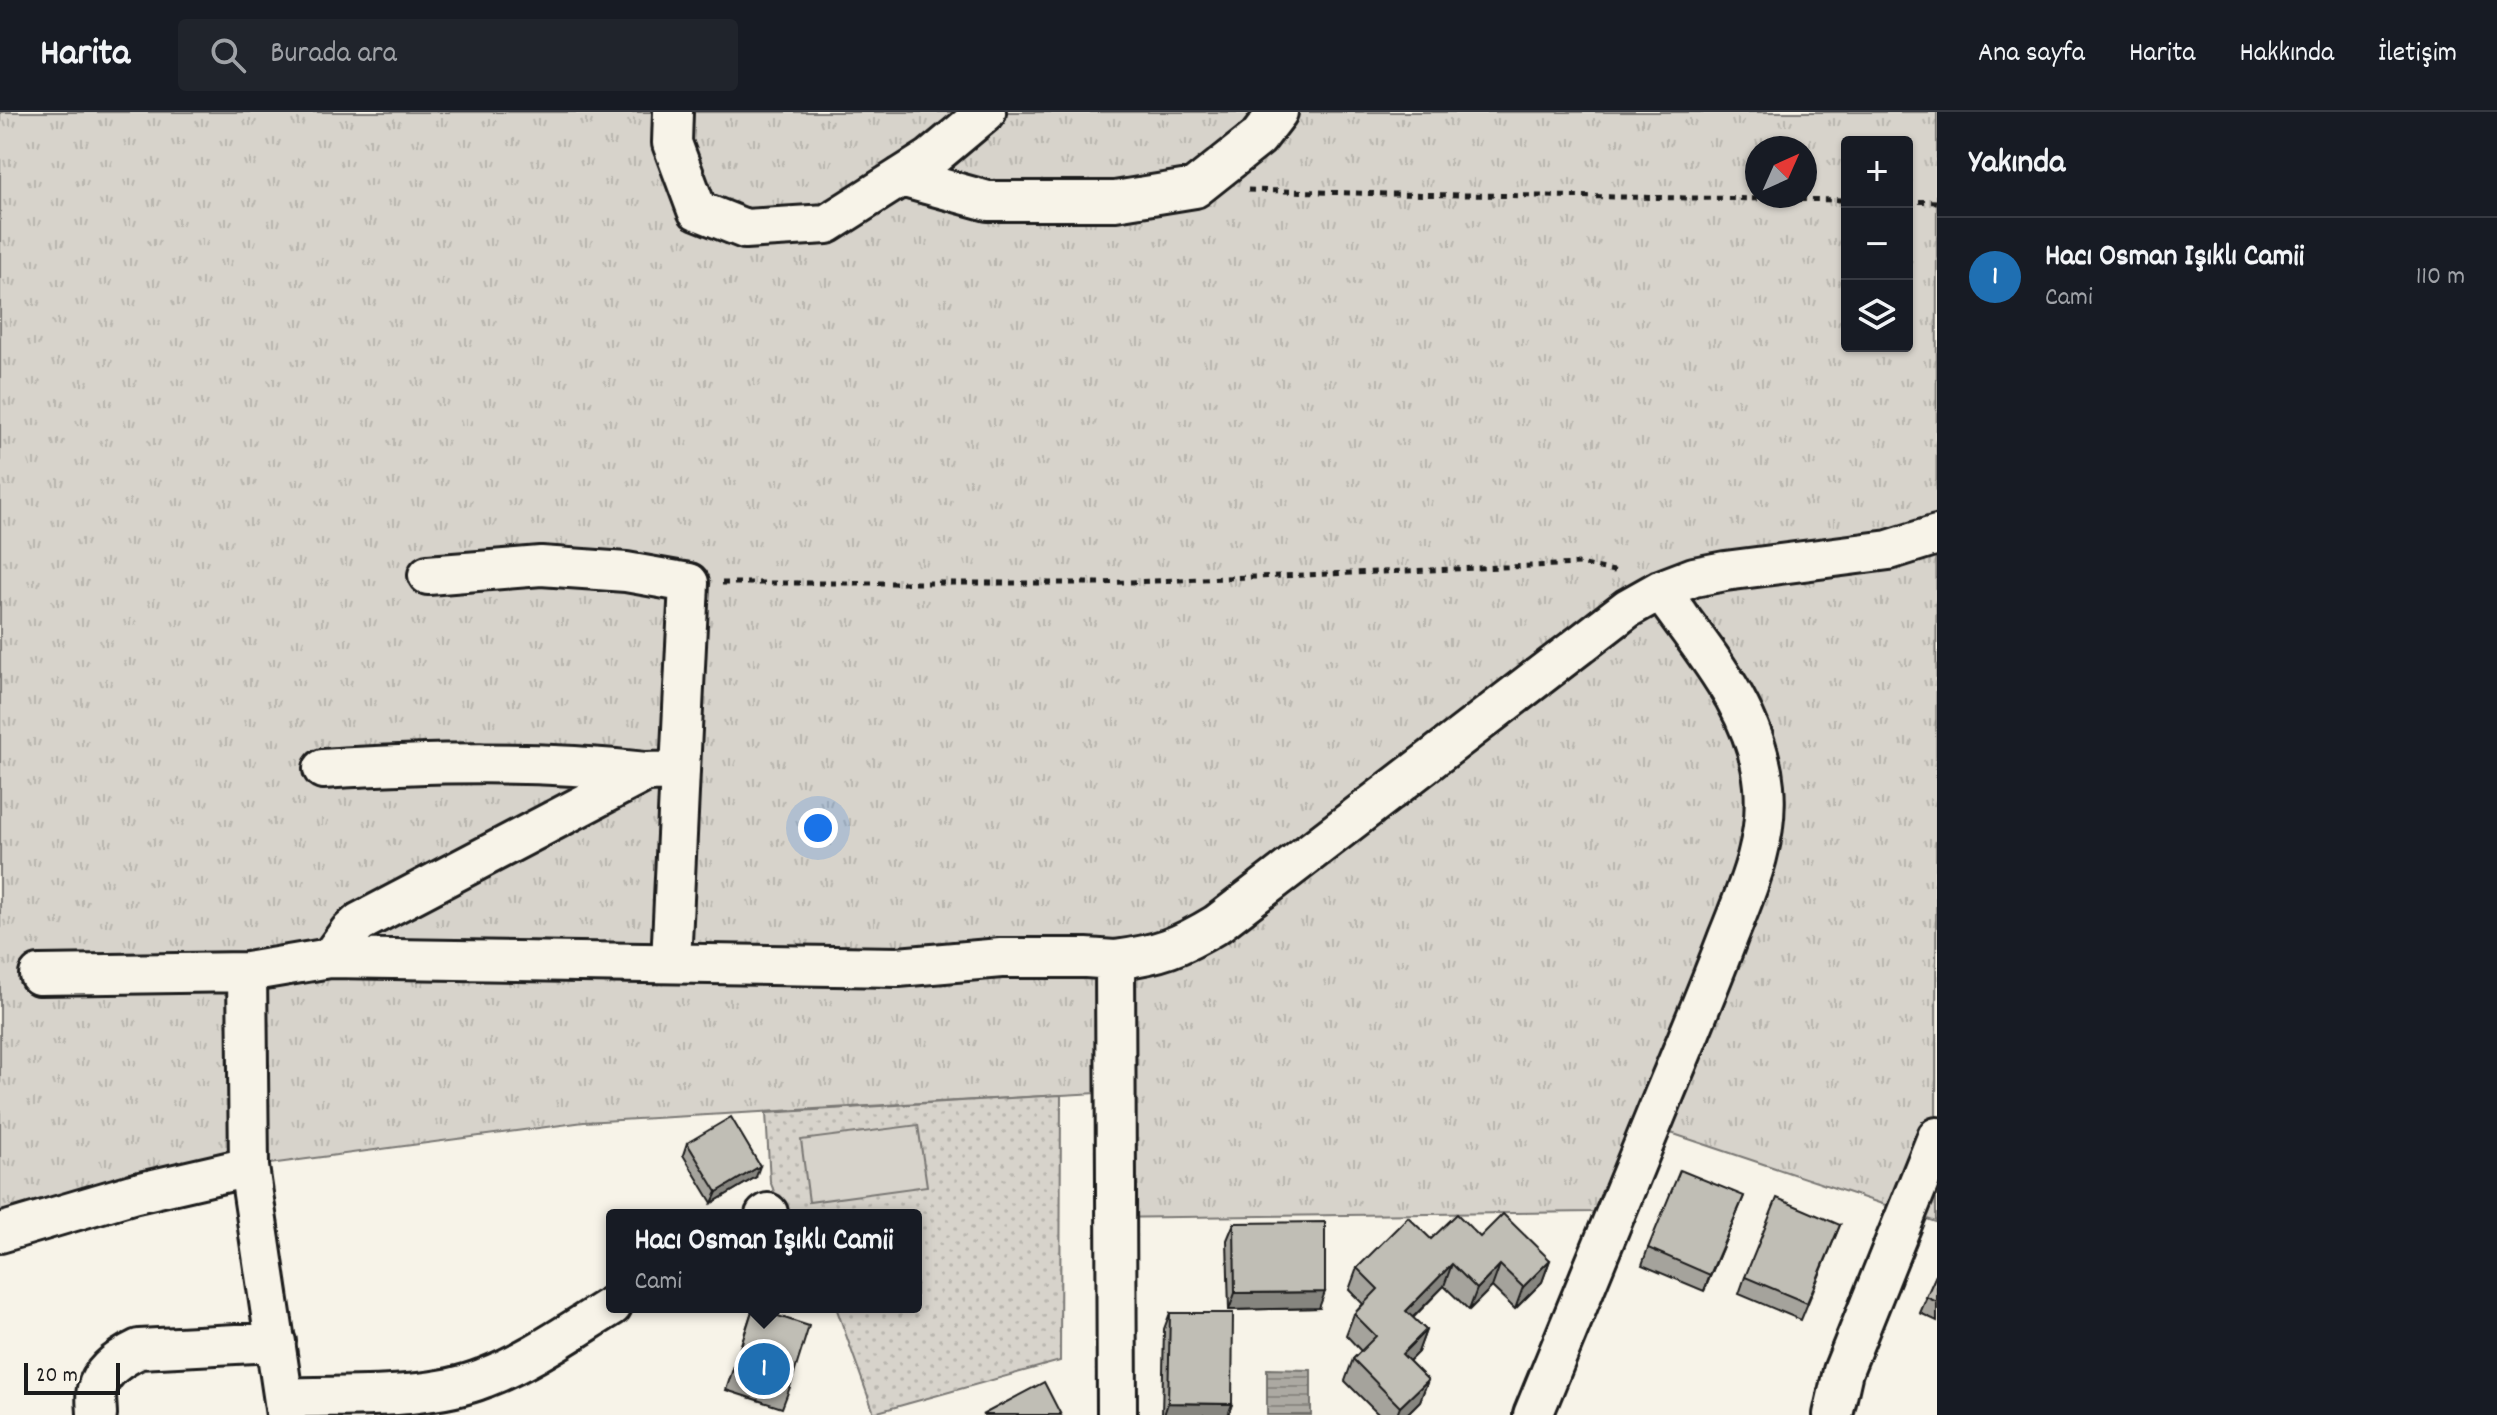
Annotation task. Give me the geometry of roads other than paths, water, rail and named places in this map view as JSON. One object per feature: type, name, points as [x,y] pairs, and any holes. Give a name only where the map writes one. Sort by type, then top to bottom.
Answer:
[{"type":"street","points":[[673,112],[672,143],[697,210],[745,229],[827,224],[931,158],[986,112]]},
{"type":"street","points":[[901,177],[988,201],[1115,201],[1195,188],[1258,138],[1278,112]]},
{"type":"street","points":[[39,975],[247,972],[330,958],[898,967],[1001,958],[1115,960],[1152,955],[1185,944],[1217,924],[1628,608],[1660,590],[1694,577],[1889,550],[1937,535]]},
{"type":"street","points":[[428,575],[555,567],[626,572],[689,583],[663,771],[671,963]]},
{"type":"street","points":[[1533,1415],[1696,1023],[1757,862],[1765,821],[1764,785],[1757,748],[1743,712],[1660,590]]},
{"type":"street","points":[[323,769],[506,763],[575,764],[663,771]]},
{"type":"street","points":[[330,958],[360,922],[663,771]]},
{"type":"street","points":[[1115,960],[1117,1415]]},
{"type":"street","points":[[247,972],[249,1167],[285,1406],[449,1389],[511,1367],[606,1310]]},
{"type":"street","points":[[1833,1415],[1843,1371],[1937,1137]]},
{"type":"street","points":[[0,1233],[132,1194],[249,1167]]},
{"type":"street","points":[[97,1415],[97,1389],[103,1377],[124,1356],[139,1349],[276,1342]]},
{"type":"place","name":"Hacı Osman Işıklı Camii","points":[[764,1369]]}]
